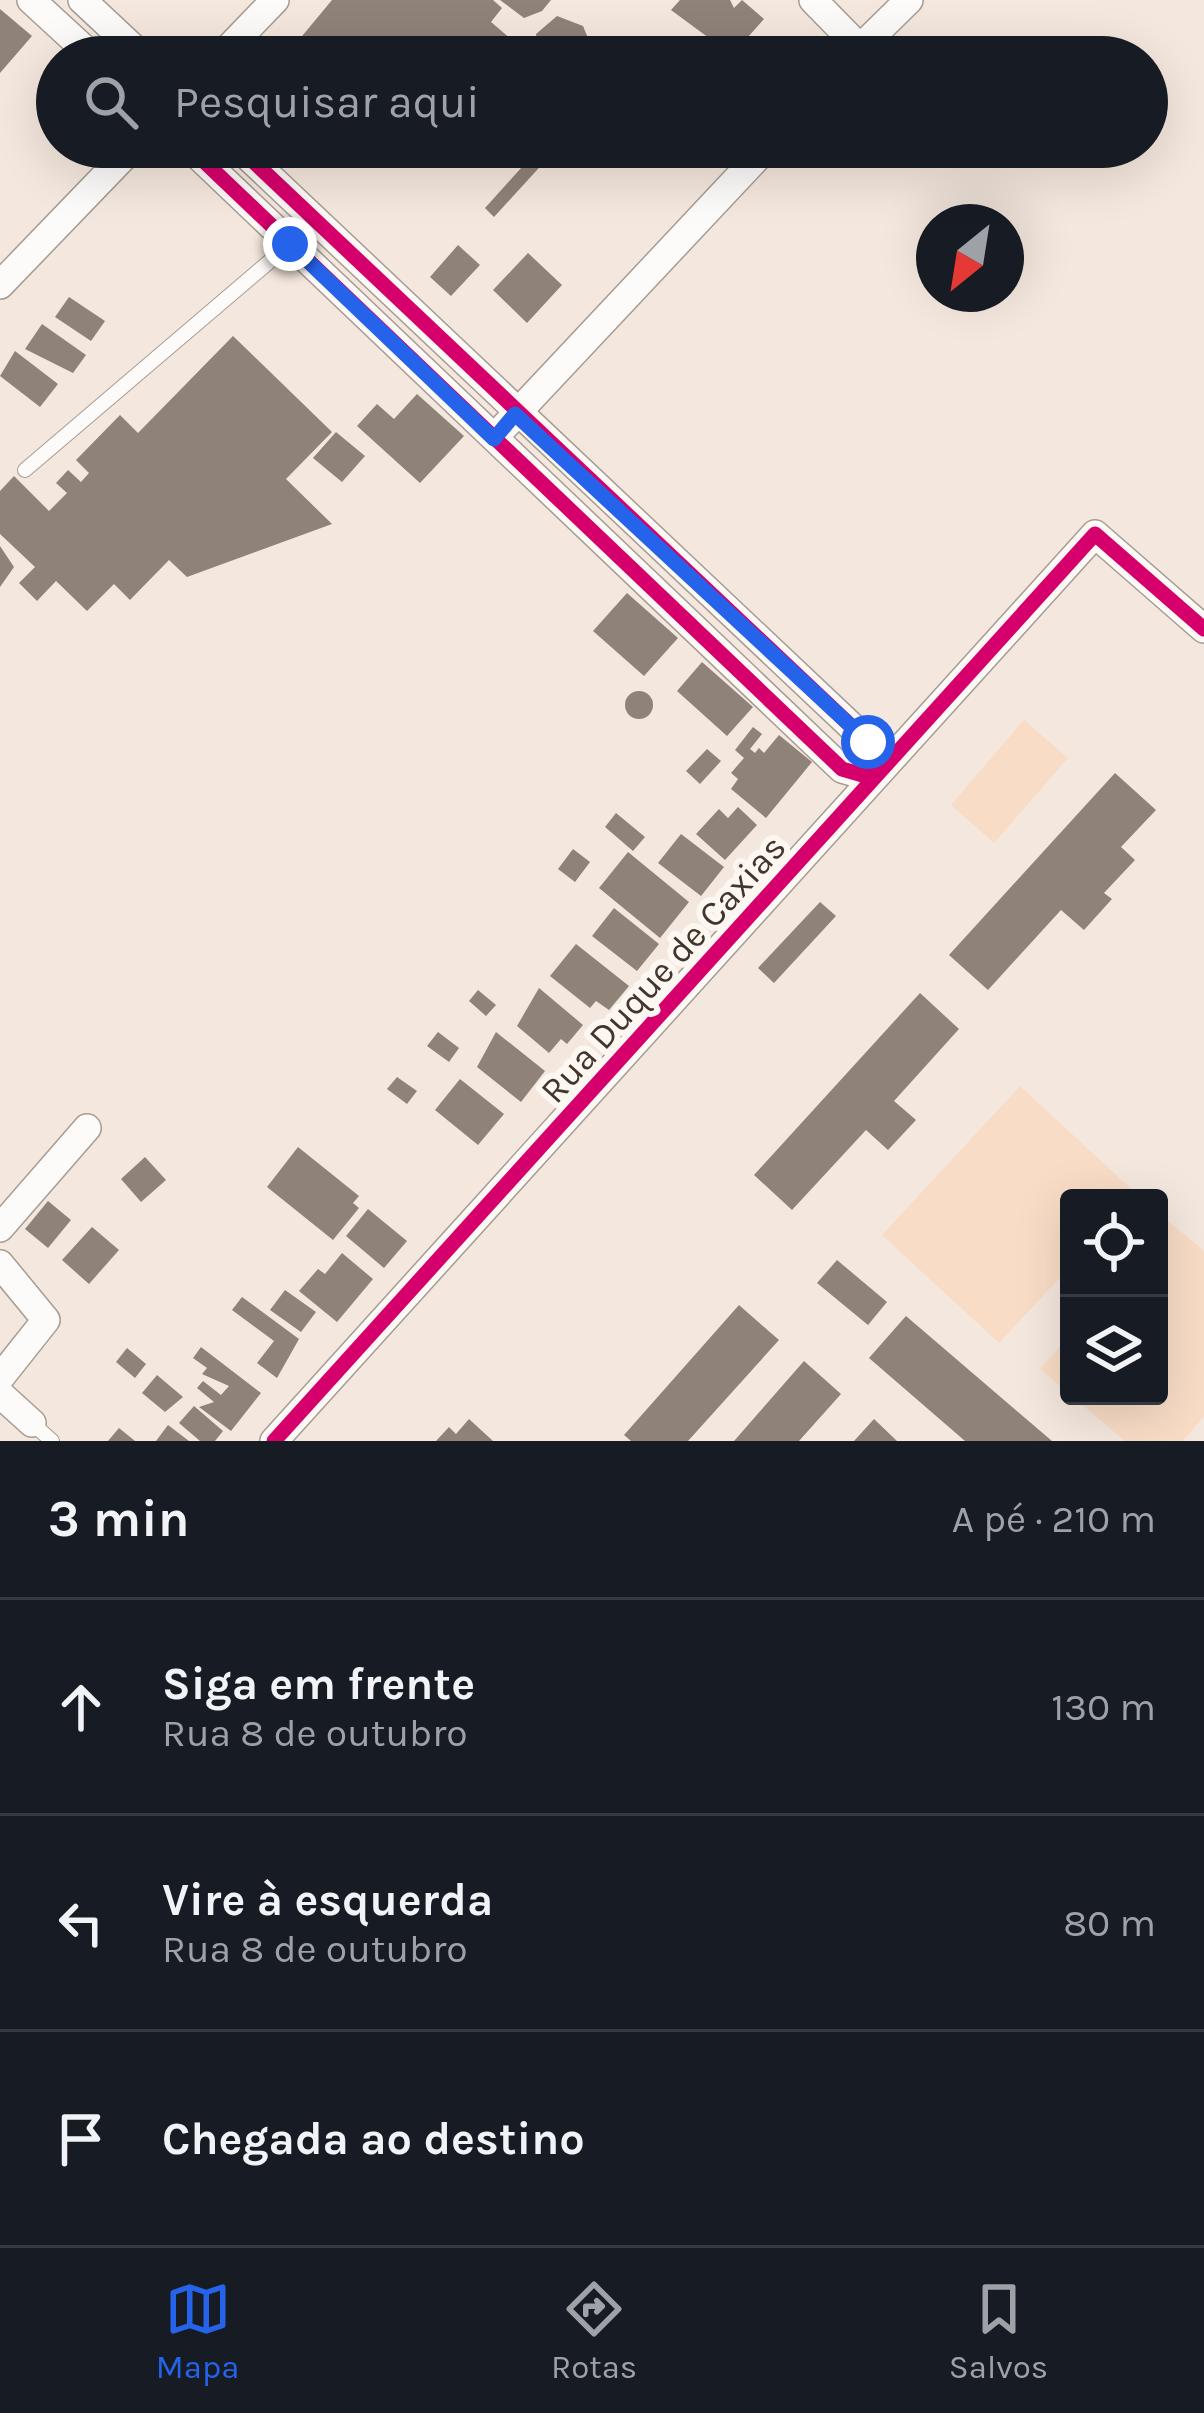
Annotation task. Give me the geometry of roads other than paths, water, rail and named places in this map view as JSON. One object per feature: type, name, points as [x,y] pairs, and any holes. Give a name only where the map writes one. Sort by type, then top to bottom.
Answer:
[{"type":"street","points":[[31,0],[70,36]]},
{"type":"street","points":[[82,0],[121,36]]},
{"type":"street","points":[[240,36],[275,0]]},
{"type":"street","points":[[813,0],[842,36]]},
{"type":"street","points":[[872,36],[909,0]]},
{"type":"street","points":[[0,284],[113,168]]},
{"type":"street","points":[[212,168],[842,769],[873,778],[868,742],[515,414],[260,168]]},
{"type":"street","points":[[494,439],[746,168]]},
{"type":"street","name":"Rua Duque de Caxias","points":[[274,1441],[548,1144],[1095,534],[1204,629]]},
{"type":"street","points":[[0,1228],[87,1129]]},
{"type":"street","points":[[0,1264],[46,1320],[0,1378]]},
{"type":"street","points":[[0,1394],[42,1432]]},
{"type":"lane","points":[[25,470],[290,244]]}]
